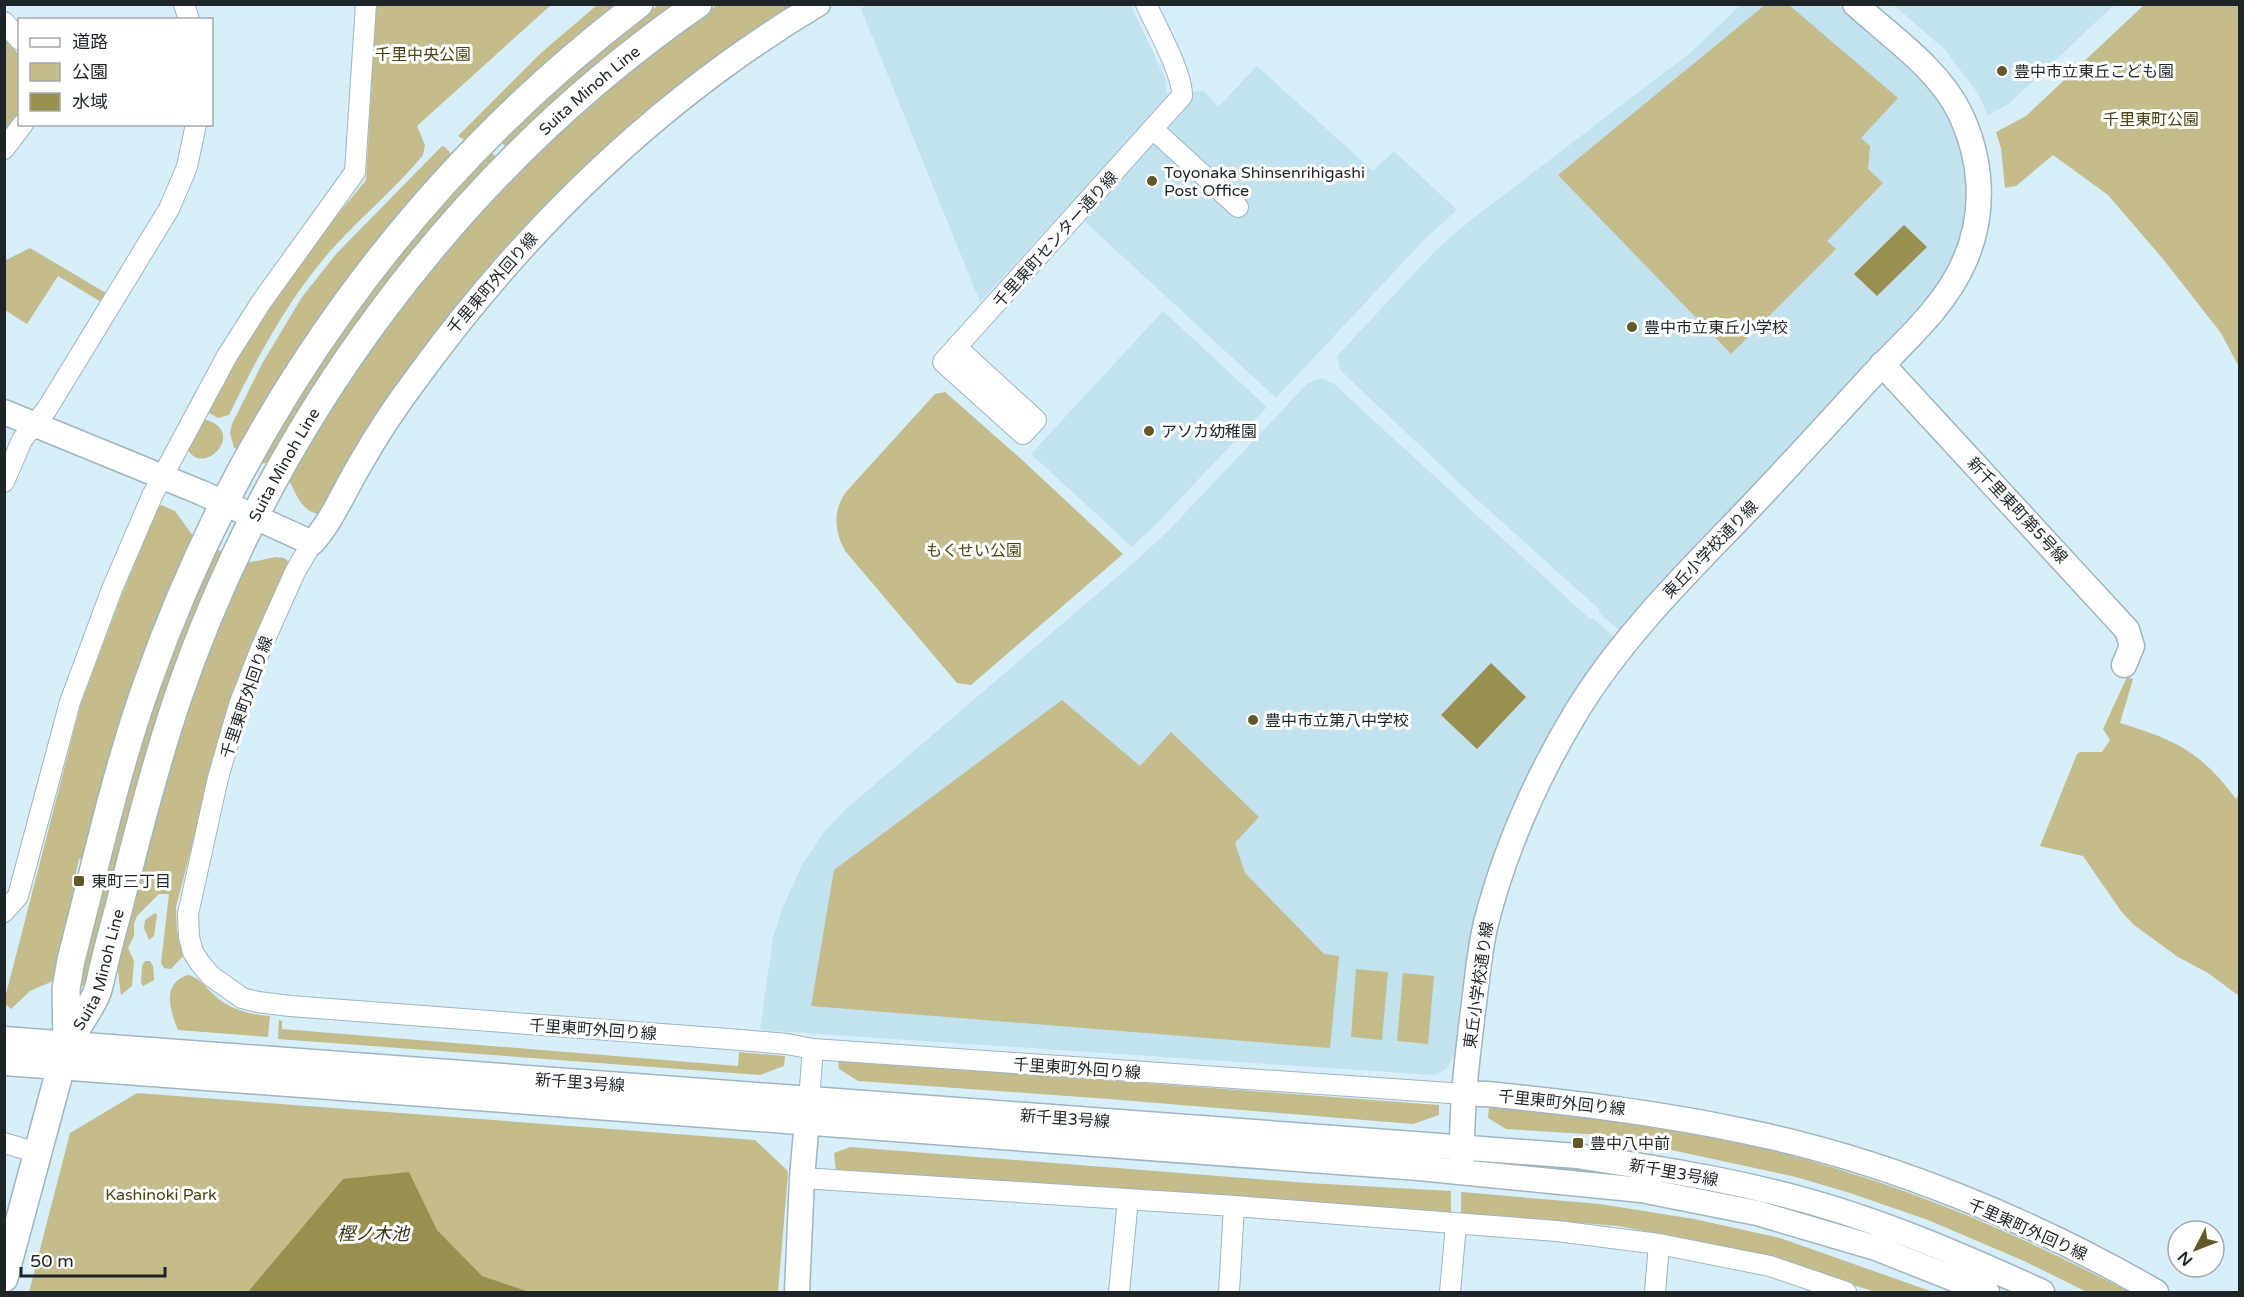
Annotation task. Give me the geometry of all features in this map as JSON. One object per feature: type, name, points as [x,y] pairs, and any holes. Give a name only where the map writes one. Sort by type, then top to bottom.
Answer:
[{"type":"main road","name":"Suita Minoh Line","points":[[4,1278],[64,1055],[66,989],[70,960],[125,752],[168,626],[223,503],[245,460],[310,354],[394,241],[490,134],[585,47],[639,4]]},
{"type":"main road","name":"Suita Minoh Line","points":[[64,1055],[97,994],[149,794],[176,705],[218,596],[255,517],[306,425],[355,350],[403,284],[477,196],[570,105],[698,4]]},
{"type":"street","points":[[4,912],[18,896],[70,702],[112,589],[162,478],[213,379],[257,308],[353,177],[359,133],[366,4]]},
{"type":"street","name":"千里東町外回り線","points":[[818,4],[740,56],[660,116],[585,183],[538,230],[451,331],[364,456],[326,524],[294,572],[261,648],[237,712],[218,778],[188,914],[190,944],[200,963],[232,992],[242,998],[258,1002],[787,1044],[813,1049],[1487,1094],[1624,1109],[1749,1132],[1820,1150],[1955,1196],[2045,1234],[2156,1293]]},
{"type":"street","name":"千里東町センター通り線","points":[[995,395],[956,347],[1178,101],[1182,93],[1175,68],[1146,4]]},
{"type":"street","name":"東丘小学校通り線","points":[[1462,1159],[1464,1094],[1478,967],[1486,924],[1505,860],[1538,780],[1577,712],[1609,664],[1658,605],[1935,308],[1961,269],[1975,231],[1979,188],[1971,144],[1961,115],[1925,66],[1855,4]]},
{"type":"street","points":[[4,22],[18,37]]},
{"type":"street","points":[[4,149],[22,126]]},
{"type":"street","points":[[4,482],[22,440],[47,409],[169,209],[187,167],[196,126]]},
{"type":"street","points":[[1153,129],[1238,207]]},
{"type":"street","name":"新千里東町第5号線","points":[[1882,364],[2127,630],[2132,646],[2124,664]]},
{"type":"street","points":[[4,412],[223,503],[312,543]]},
{"type":"street","points":[[4,1039],[64,1055]]},
{"type":"street","points":[[797,1293],[802,1178],[813,1049]]},
{"type":"street","points":[[4,1063],[64,1055]]},
{"type":"street","name":"新千里3号線","points":[[64,1055],[809,1099],[1462,1159],[1757,1213],[1876,1248],[1987,1293]]},
{"type":"street","name":"新千里3号線","points":[[64,1055],[807,1124],[1462,1159],[1577,1156],[1683,1172],[1767,1190],[1848,1213],[1901,1232],[2042,1293]]},
{"type":"street","points":[[4,1143],[38,1153]]},
{"type":"street","points":[[802,1178],[1128,1198],[1557,1231],[1659,1244],[1770,1266],[1846,1293]]},
{"type":"street","points":[[1119,1293],[1128,1198]]},
{"type":"street","points":[[1229,1293],[1234,1206]]},
{"type":"street","points":[[1450,1293],[1456,1225]]},
{"type":"street","points":[[1655,1293],[1659,1244]]},
{"type":"shaded area","points":[[869,4],[1131,5],[1165,78],[1167,94],[1204,91],[1218,107],[1257,66],[1373,171],[1394,151],[1457,210],[1425,239],[1276,398],[1068,206],[980,302],[861,9]]},
{"type":"shaded area","name":"豊中市立東丘小学校","points":[[1741,5],[1838,5],[1918,74],[1938,97],[1958,134],[1967,176],[1965,215],[1956,251],[1946,272],[1931,293],[1620,631],[1340,370],[1337,356],[1436,250],[1471,220],[1690,53]]},
{"type":"shaded area","name":"豊中市立東丘こども園","points":[[1894,5],[2114,5],[2010,103],[1988,115],[1977,92],[1945,50]]},
{"type":"shaded area","name":"アソカ幼稚園","points":[[1163,311],[1267,407],[1132,547],[1031,454]]},
{"type":"shaded area","name":"豊中市立第八中学校","points":[[1321,378],[1334,384],[1590,619],[1593,618],[1615,638],[1576,691],[1542,747],[1502,836],[1475,919],[1466,966],[1455,1054],[1446,1069],[1435,1075],[760,1030],[773,938],[782,909],[803,863],[824,832],[846,809],[1138,559],[1169,530],[1307,384]]},
{"type":"green space","name":"千里中央公園","points":[[376,5],[551,5],[417,126],[425,145],[423,155],[344,236],[302,286],[275,328],[229,415],[218,418],[207,412],[235,362],[318,239],[366,180]]},
{"type":"green space","points":[[597,5],[617,5],[466,141],[458,136],[541,53]]},
{"type":"green space","points":[[658,5],[678,5],[508,149],[500,141],[546,97]]},
{"type":"green space","points":[[717,5],[797,5],[632,125],[540,210],[497,256],[419,355],[349,460],[318,514],[307,509],[299,500],[288,478],[347,382],[425,274],[515,174],[598,97]]},
{"type":"green space","points":[[1765,5],[1789,5],[1898,98],[1861,138],[1870,146],[1868,169],[1883,183],[1827,241],[1836,249],[1731,354],[1558,175]]},
{"type":"green space","name":"千里東町公園","points":[[2144,5],[2239,5],[2239,367],[2221,333],[2163,259],[2108,195],[2053,155],[2016,186],[2005,188],[2001,148],[1996,132],[2026,116]]},
{"type":"green space","points":[[4,34],[18,54],[18,114],[4,137]]},
{"type":"green space","points":[[442,146],[452,155],[324,314],[282,374],[238,449],[234,448],[230,433],[232,424],[263,362],[302,297],[337,253]]},
{"type":"green space","points":[[490,151],[498,159],[269,464],[262,463],[261,461],[322,356],[410,239]]},
{"type":"green space","points":[[30,248],[106,293],[101,302],[58,276],[27,324],[5,310],[4,261]]},
{"type":"green space","name":"もくせい公園","points":[[945,392],[1123,554],[971,685],[957,683],[846,552],[839,537],[836,522],[838,507],[845,493],[935,394]]},
{"type":"green space","points":[[203,419],[216,425],[222,433],[223,441],[211,456],[202,459],[194,456],[187,448]]},
{"type":"green space","points":[[161,505],[175,511],[193,536],[145,653],[84,859],[79,859],[73,886],[77,887],[53,981],[30,991],[11,1009],[5,1004],[5,998],[81,703],[122,594]]},
{"type":"green space","points":[[216,549],[221,551],[222,555],[85,986],[79,985],[78,978],[127,785],[166,663]]},
{"type":"green space","points":[[276,557],[284,558],[292,564],[209,780],[176,907],[177,930],[183,956],[171,969],[164,968],[161,963],[169,894],[159,894],[137,916],[134,936],[128,948],[134,961],[132,986],[121,995],[117,965],[185,715],[210,643],[246,563]]},
{"type":"green space","points":[[2127,677],[2133,679],[2120,723],[2157,735],[2186,750],[2211,770],[2236,799],[2239,794],[2239,996],[2208,973],[2178,957],[2134,925],[2121,911],[2083,856],[2040,846],[2077,754],[2102,752],[2110,740],[2103,729]]},
{"type":"green space","points":[[1062,700],[1140,766],[1171,732],[1259,817],[1235,843],[1245,873],[1324,954],[1339,956],[1330,1048],[811,1006],[834,870]]},
{"type":"green space","points":[[155,913],[157,915],[154,936],[149,940],[144,928],[145,920]]},
{"type":"green space","points":[[145,961],[150,961],[153,966],[154,980],[143,986],[141,983],[142,966]]},
{"type":"green space","points":[[1356,969],[1388,972],[1382,1040],[1351,1037]]},
{"type":"green space","points":[[1403,973],[1434,976],[1428,1044],[1397,1041]]},
{"type":"green space","points":[[188,975],[197,979],[228,1005],[245,1012],[270,1016],[268,1037],[178,1030],[172,1015],[171,991],[179,979]]},
{"type":"green space","points":[[279,1020],[282,1021],[282,1029],[738,1066],[739,1052],[785,1056],[784,1066],[760,1075],[278,1039]]},
{"type":"green space","points":[[838,1060],[1439,1105],[1439,1115],[1413,1124],[858,1081],[839,1069]]},
{"type":"green space","name":"Kashinoki Park","points":[[137,1093],[755,1140],[787,1170],[788,1174],[778,1292],[29,1292],[70,1133]]},
{"type":"green space","points":[[1489,1107],[1670,1127],[1785,1154],[1936,1203],[2033,1244],[2129,1292],[2087,1292],[2024,1261],[1928,1220],[1796,1177],[1602,1135],[1506,1129],[1488,1118]]},
{"type":"green space","points":[[850,1147],[1308,1183],[1451,1191],[1451,1212],[836,1172],[834,1153]]},
{"type":"green space","points":[[1508,1162],[1585,1167],[1712,1188],[1803,1211],[1886,1237],[2020,1292],[2009,1292],[1946,1265],[1510,1166]]},
{"type":"green space","points":[[1461,1192],[1600,1204],[1694,1219],[1780,1238],[1933,1292],[1876,1292],[1733,1248],[1618,1226],[1461,1213]]},
{"type":"water","points":[[1904,225],[1927,247],[1877,296],[1854,274]]},
{"type":"water","points":[[1491,663],[1526,697],[1477,749],[1441,715]]},
{"type":"water","name":"樫ノ木池","points":[[409,1172],[437,1230],[482,1276],[529,1292],[248,1292],[343,1179]]},
{"type":"place","name":"豊中市立東丘こども園","points":[[2002,71]]},
{"type":"place","name":"Toyonaka Shinsenrihigashi Post Office","points":[[1152,181]]},
{"type":"place","name":"豊中市立東丘小学校","points":[[1632,327]]},
{"type":"place","name":"アソカ幼稚園","points":[[1149,431]]},
{"type":"place","name":"豊中市立第八中学校","points":[[1253,720]]},
{"type":"place","name":"東町三丁目","points":[[79,881]]},
{"type":"place","name":"豊中八中前","points":[[1578,1143]]}]
